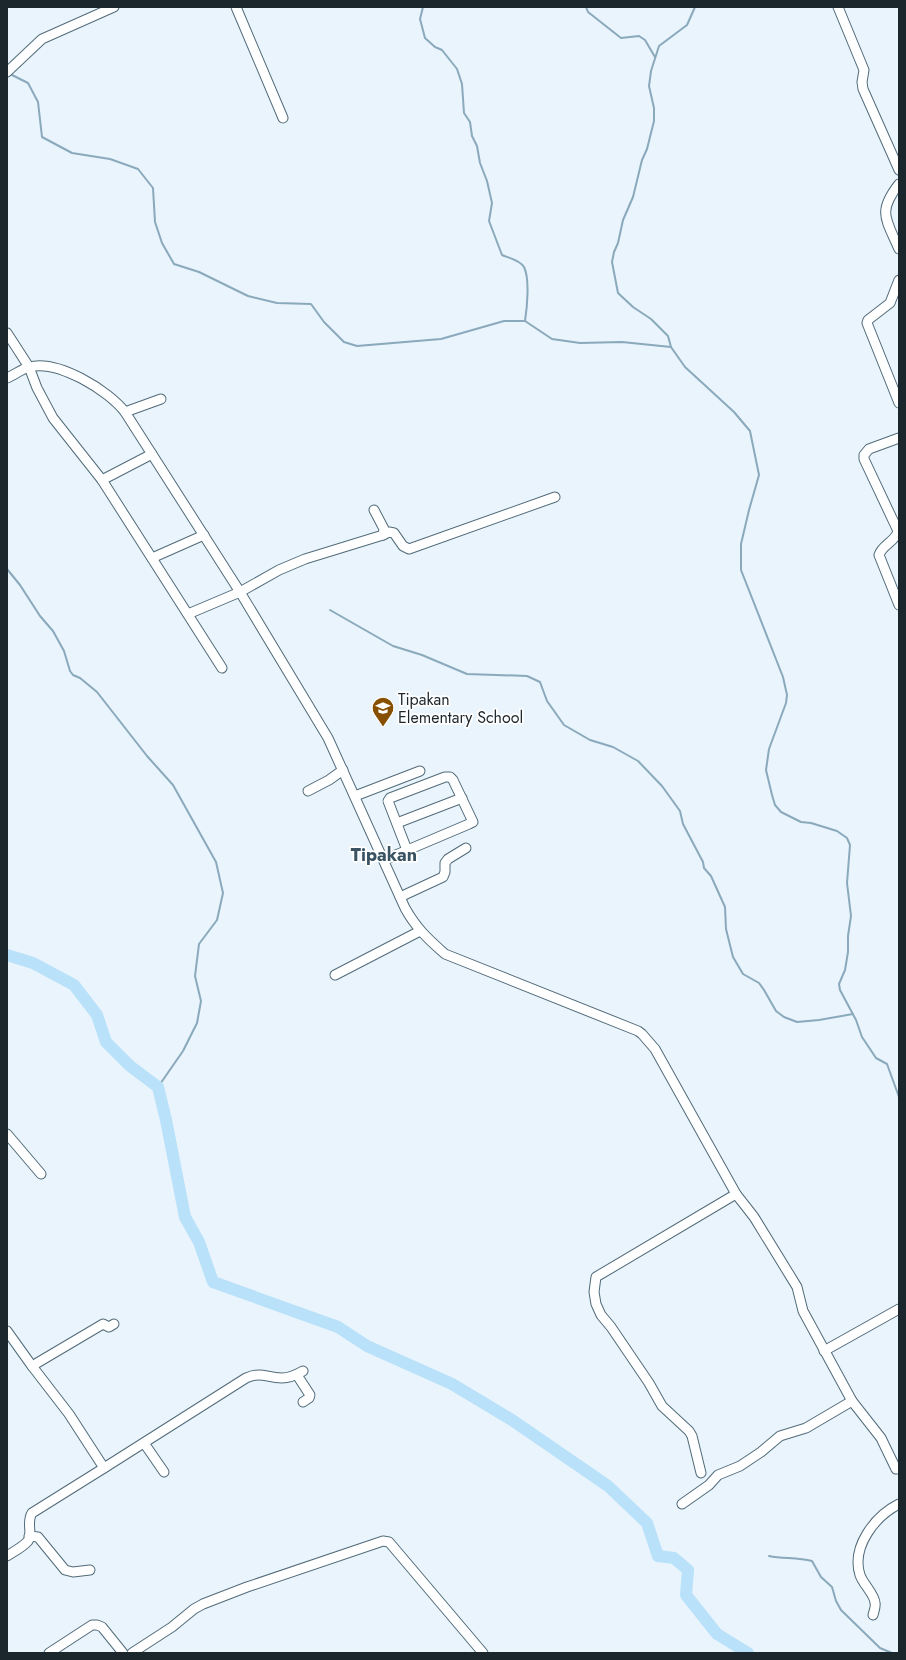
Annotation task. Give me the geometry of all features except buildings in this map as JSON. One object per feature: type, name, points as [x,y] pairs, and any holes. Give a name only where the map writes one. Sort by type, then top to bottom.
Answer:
[{"type":"street","points":[[7,72],[42,39],[114,7]]},
{"type":"street","points":[[236,7],[283,118]]},
{"type":"street","points":[[838,7],[864,70],[862,82],[863,89],[899,170]]},
{"type":"street","points":[[899,184],[889,196],[885,206],[886,219],[899,249]]},
{"type":"street","points":[[899,280],[890,303],[868,320],[867,323],[899,403]]},
{"type":"street","points":[[7,333],[29,367],[37,388],[53,418],[102,480],[222,668]]},
{"type":"street","points":[[7,378],[29,367],[46,367],[75,375],[91,383],[107,394],[118,403],[125,412],[204,534],[328,738],[400,897],[413,922],[420,931],[445,954],[642,1034],[655,1049],[736,1194],[754,1217],[797,1287],[802,1311],[852,1402],[881,1438],[898,1472]]},
{"type":"street","points":[[125,412],[161,399]]},
{"type":"street","points":[[899,438],[869,449],[864,455],[864,459],[898,531],[897,535],[881,549],[878,555],[899,605]]},
{"type":"street","points":[[102,480],[152,454]]},
{"type":"street","points":[[188,614],[240,592],[279,570],[305,559],[390,532],[394,533],[403,546],[409,549],[555,496]]},
{"type":"street","points":[[374,510],[384,529],[383,535]]},
{"type":"street","points":[[152,558],[204,534]]},
{"type":"street","points":[[308,791],[329,780],[342,770]]},
{"type":"street","points":[[355,796],[420,771]]},
{"type":"street","points":[[384,860],[473,822],[453,780],[450,778],[445,777],[388,800],[407,850]]},
{"type":"street","points":[[397,823],[462,798]]},
{"type":"street","points":[[400,897],[443,877],[445,872],[444,863],[466,848]]},
{"type":"street","points":[[334,975],[420,931]]},
{"type":"street","points":[[7,1134],[41,1174]]},
{"type":"street","points":[[701,1473],[692,1436],[689,1431],[662,1406],[649,1383],[601,1315],[596,1304],[594,1285],[596,1277],[736,1194]]},
{"type":"street","points":[[824,1351],[899,1309]]},
{"type":"street","points":[[32,1366],[103,1324],[109,1327],[114,1324]]},
{"type":"street","points":[[7,1331],[69,1414],[104,1468]]},
{"type":"street","points":[[7,1556],[27,1541],[29,1536],[29,1522],[32,1513],[250,1377],[261,1374],[283,1378],[300,1373],[310,1395],[309,1398],[303,1402]]},
{"type":"street","points":[[682,1504],[709,1484],[718,1475],[740,1466],[761,1452],[780,1436],[815,1424],[852,1402]]},
{"type":"street","points":[[144,1443],[164,1472]]},
{"type":"street","points":[[873,1615],[875,1600],[860,1573],[860,1550],[866,1536],[880,1517],[899,1504]]},
{"type":"street","points":[[29,1536],[38,1537],[65,1570],[73,1572],[90,1570]]},
{"type":"street","points":[[132,1653],[172,1627],[194,1609],[203,1604],[247,1587],[383,1541],[389,1542],[483,1653]]},
{"type":"street","points":[[49,1653],[92,1625],[102,1627],[123,1653]]},
{"type":"waterway","points":[[423,7],[420,19],[425,38],[435,47],[442,50],[457,69],[462,84],[464,113],[470,122],[472,136],[477,146],[480,163],[487,181],[492,203],[489,221],[502,255],[520,263],[526,272],[528,294],[525,321]]},
{"type":"waterway","points":[[586,7],[588,12],[621,38],[639,36],[645,40],[655,57]]},
{"type":"waterway","points":[[695,7],[687,25],[659,46],[651,71],[649,86],[654,108],[654,121],[633,197],[623,220],[612,262],[618,293],[633,307],[651,319],[668,336],[671,347],[685,367],[734,412],[750,431],[759,475],[741,544],[741,570],[783,677],[787,695],[786,703],[769,749],[766,770],[775,805],[781,812],[801,822],[811,823],[837,831],[847,838],[850,845],[847,883],[851,916],[848,936],[848,952],[845,970],[839,984],[840,990],[856,1020],[862,1037],[876,1058],[887,1064],[899,1097]]},
{"type":"waterway","points":[[10,74],[28,83],[38,102],[42,137],[72,153],[110,159],[138,169],[153,188],[155,222],[162,243],[174,264],[199,272],[248,296],[277,303],[311,304],[324,322],[344,342],[357,346],[441,339],[504,321],[525,321],[552,339],[580,343],[622,342],[671,347]]},
{"type":"waterway","points":[[7,569],[20,585],[40,616],[53,631],[64,651],[70,671],[73,675],[80,678],[97,692],[147,756],[173,785],[216,862],[223,893],[217,920],[199,944],[195,976],[201,1001],[197,1023],[183,1051],[158,1087]]},
{"type":"waterway","points":[[330,610],[393,646],[422,655],[467,674],[527,676],[540,682],[547,701],[564,725],[590,740],[613,747],[638,761],[662,786],[680,811],[683,824],[703,862],[704,868],[711,876],[725,907],[726,929],[733,957],[743,974],[759,983],[776,1011],[784,1017],[797,1022],[853,1014]]},
{"type":"waterway","points":[[7,955],[33,963],[74,985],[97,1015],[106,1042],[130,1066],[158,1087],[185,1217],[199,1242],[213,1282],[338,1327],[367,1346],[452,1384],[512,1420],[608,1486],[647,1523],[658,1556],[674,1558],[688,1570],[686,1595],[717,1634],[748,1653]]},
{"type":"waterway","points":[[769,1556],[812,1561],[821,1577],[832,1587],[836,1601],[841,1610],[880,1648],[892,1653]]},
{"type":"place","name":"Tipakan Elementary School","points":[[383,728]]},
{"type":"district","name":"Tipakan","points":[[384,855]]}]
